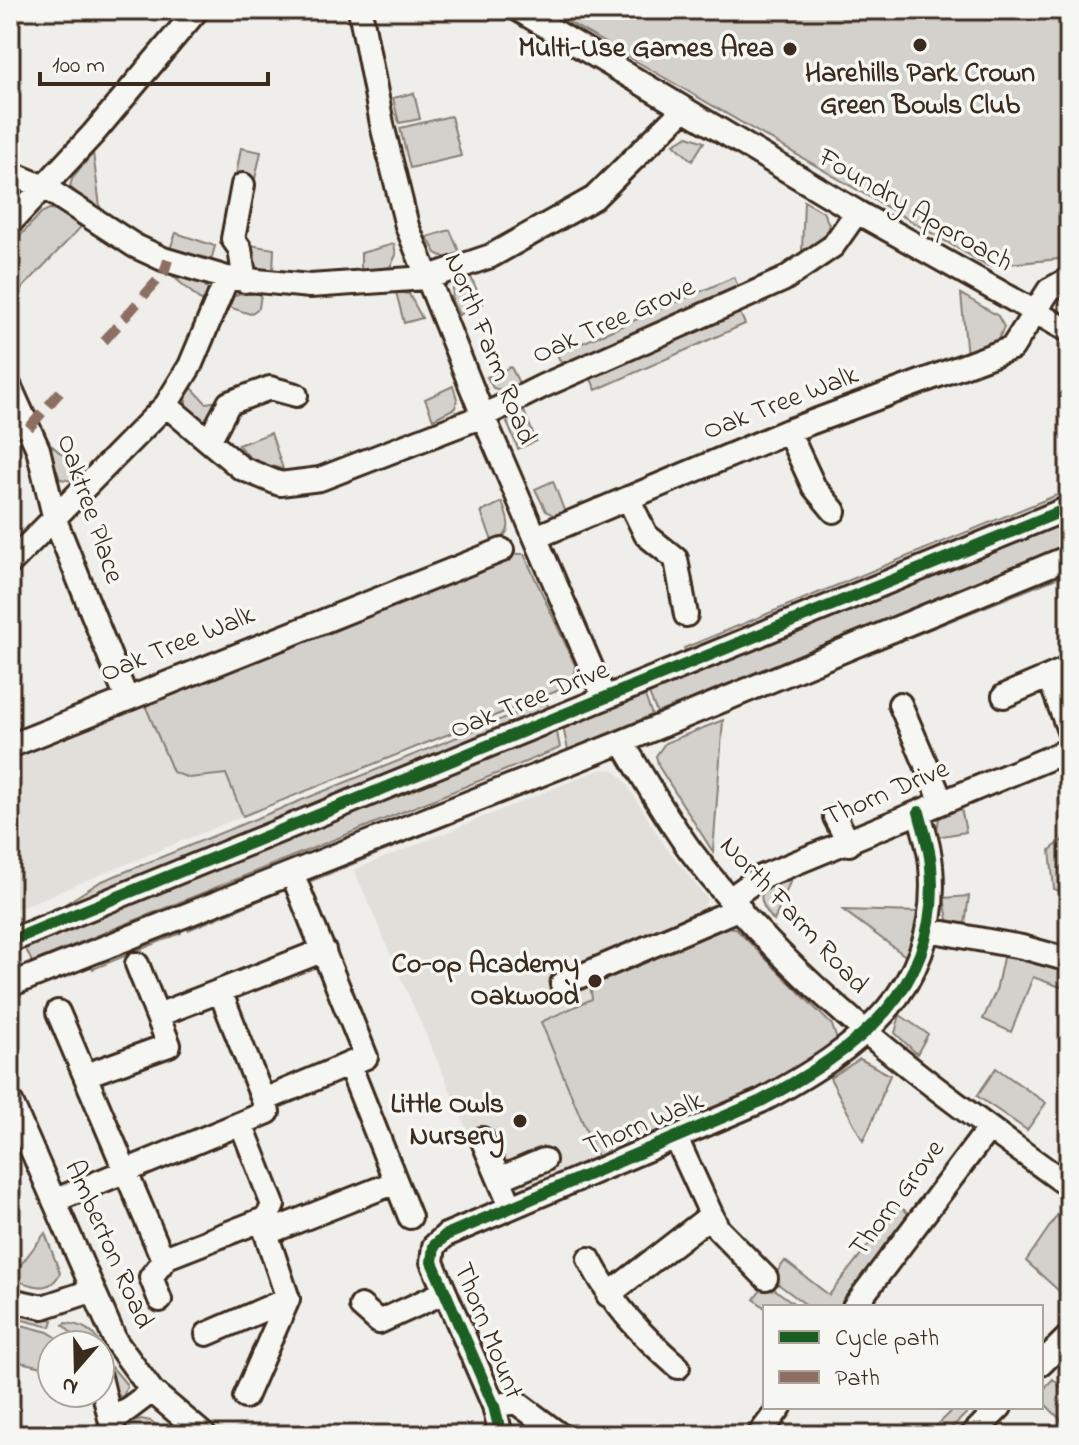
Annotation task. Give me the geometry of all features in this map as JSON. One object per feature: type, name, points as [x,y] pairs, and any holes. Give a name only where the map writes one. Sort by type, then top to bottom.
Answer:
[{"type":"street","points":[[10,223],[93,134],[197,10]]},
{"type":"street","name":"North Farm Road","points":[[360,10],[383,129],[407,226],[483,416],[604,697]]},
{"type":"street","name":"Foundry Approach","points":[[519,10],[857,212],[1069,331]]},
{"type":"street","points":[[10,173],[44,187],[135,246],[236,279],[310,286],[426,278],[491,256],[594,198],[684,109]]},
{"type":"street","points":[[10,563],[166,405],[236,279],[240,249],[233,239],[243,185]]},
{"type":"street","name":"Oak Tree Grove","points":[[166,405],[241,468],[280,484],[320,479],[483,416],[783,280],[833,246],[857,212]]},
{"type":"street","name":"Oak Tree Walk","points":[[536,537],[788,431],[1012,348],[1049,290],[1069,279]]},
{"type":"street","name":"Oaktree Place","points":[[10,387],[38,449],[55,520],[126,697]]},
{"type":"street","points":[[210,439],[229,403],[270,388],[296,395]]},
{"type":"street","points":[[788,431],[814,487],[834,511]]},
{"type":"street","points":[[628,498],[646,535],[676,559],[686,615]]},
{"type":"street","name":"Oak Tree Drive","points":[[10,941],[1069,508]]},
{"type":"street","name":"Oak Tree Walk","points":[[10,746],[126,697],[502,550]]},
{"type":"street","points":[[10,985],[622,742],[1069,557]]},
{"type":"street","points":[[1004,696],[1059,673],[1069,731]]},
{"type":"street","points":[[900,704],[942,802]]},
{"type":"street","name":"North Farm Road","points":[[622,742],[691,851],[736,903],[866,1035],[1069,1186]]},
{"type":"street","name":"Thorn Drive","points":[[562,984],[630,946],[736,903],[759,878],[849,844],[1069,750]]},
{"type":"street","name":"Thorn Walk","points":[[434,1246],[446,1235],[676,1138],[797,1082],[866,1035],[895,1002],[911,976],[928,930],[931,865],[919,812]]},
{"type":"street","points":[[835,817],[849,844]]},
{"type":"street","points":[[56,1200],[241,1123],[266,1106],[366,1057],[292,873]]},
{"type":"street","points":[[928,930],[1022,947],[1069,960]]},
{"type":"street","points":[[158,1015],[324,950]]},
{"type":"street","points":[[86,1075],[169,1045],[137,964]]},
{"type":"street","points":[[220,991],[266,1106]]},
{"type":"street","points":[[58,1012],[159,1250],[167,1257]]},
{"type":"street","points":[[349,1064],[410,1217]]},
{"type":"street","name":"Amberton Road","points":[[10,1100],[56,1200],[91,1291],[116,1342],[152,1391],[204,1435]]},
{"type":"street","points":[[241,1123],[273,1205],[264,1227],[288,1299],[245,1397]]},
{"type":"street","name":"Thorn Grove","points":[[856,1305],[989,1128]]},
{"type":"street","points":[[676,1138],[710,1216],[729,1243],[766,1278]]},
{"type":"street","points":[[482,1139],[511,1207]]},
{"type":"street","points":[[499,1179],[544,1160]]},
{"type":"street","points":[[160,1300],[151,1277],[167,1257],[396,1182]]},
{"type":"street","points":[[608,1295],[710,1216]]},
{"type":"street","name":"Thorn Mount","points":[[434,1246],[432,1262],[494,1406],[501,1435]]},
{"type":"street","points":[[589,1259],[608,1295],[642,1336],[678,1367]]},
{"type":"street","points":[[10,1300],[43,1307],[91,1291]]},
{"type":"street","points":[[361,1306],[379,1322],[445,1292]]},
{"type":"street","points":[[207,1334],[288,1299]]},
{"type":"street","points":[[1043,1362],[1069,1336]]},
{"type":"street","points":[[113,1428],[152,1391]]},
{"type":"street","points":[[494,1406],[516,1402],[560,1435]]},
{"type":"street","points":[[759,1435],[778,1409]]},
{"type":"street","points":[[972,1435],[998,1409]]},
{"type":"shaded area","points":[[1069,10],[1069,258],[988,266],[550,11]]},
{"type":"shaded area","points":[[414,93],[420,119],[399,123],[393,98]]},
{"type":"shaded area","points":[[451,116],[461,156],[410,168],[400,128]]},
{"type":"shaded area","points":[[688,136],[704,142],[692,161],[674,144]]},
{"type":"shaded area","points":[[241,148],[261,152],[255,179],[236,175]]},
{"type":"shaded area","points":[[93,153],[101,214],[70,187],[72,179]]},
{"type":"shaded area","points":[[804,201],[823,212],[829,224],[825,237],[804,253],[802,251]]},
{"type":"shaded area","points":[[49,209],[58,210],[81,227],[10,301],[10,247],[41,213]]},
{"type":"shaded area","points":[[450,230],[462,258],[448,259],[436,253],[427,237]]},
{"type":"shaded area","points":[[176,233],[215,246],[211,261],[170,249]]},
{"type":"shaded area","points":[[244,244],[274,249],[273,272],[253,270]]},
{"type":"shaded area","points":[[394,244],[396,255],[390,267],[361,273],[361,253]]},
{"type":"shaded area","points":[[167,271],[202,281],[208,290],[206,305]]},
{"type":"shaded area","points":[[470,275],[483,304],[459,315],[452,301],[453,288]]},
{"type":"shaded area","points":[[734,277],[739,289],[562,365],[557,354]]},
{"type":"shaded area","points":[[247,290],[261,294],[259,308],[250,314],[229,307],[234,296]]},
{"type":"shaded area","points":[[396,292],[409,294],[422,318],[404,323]]},
{"type":"shaded area","points":[[961,294],[998,316],[1004,327],[996,345],[967,356]]},
{"type":"shaded area","points":[[739,311],[745,324],[596,390],[590,377]]},
{"type":"shaded area","points":[[511,367],[520,385],[505,391],[493,388],[487,377]]},
{"type":"shaded area","points":[[453,386],[457,399],[455,408],[433,419],[425,399]]},
{"type":"shaded area","points":[[192,388],[206,403],[220,401],[205,425],[186,406],[186,396]]},
{"type":"shaded area","points":[[522,406],[536,441],[518,449],[507,422],[512,412]]},
{"type":"shaded area","points":[[271,433],[283,469],[254,462],[238,445]]},
{"type":"shaded area","points":[[44,439],[84,473],[73,481],[60,479]]},
{"type":"shaded area","points":[[553,481],[565,513],[555,516],[546,511],[535,489]]},
{"type":"shaded area","points":[[1069,490],[1069,499],[689,657],[684,648]]},
{"type":"shaded area","points":[[502,502],[508,521],[507,531],[493,543],[481,512]]},
{"type":"shaded area","points":[[1069,521],[1069,543],[657,713],[649,694]]},
{"type":"shaded area","points":[[510,554],[524,554],[575,665],[574,678],[567,687],[243,816],[226,774],[189,778],[173,772],[143,700],[328,634]]},
{"type":"shaded area","points":[[1069,564],[1069,573],[780,690],[777,683]]},
{"type":"shaded area","points":[[645,696],[652,715],[568,750],[563,727]]},
{"type":"shaded area","points":[[143,700],[165,747],[162,748],[199,777],[226,773],[243,816],[10,912],[10,753]]},
{"type":"shaded area","points":[[546,701],[549,709],[64,910],[62,906],[100,882]]},
{"type":"shaded area","points":[[723,720],[713,852],[659,767],[656,756],[665,743]]},
{"type":"shaded area","points":[[556,727],[560,748],[32,962],[24,945]]},
{"type":"shaded area","points":[[565,768],[568,776],[309,882],[310,873]]},
{"type":"shaded area","name":"Co-op Academy Oakwood","points":[[601,769],[613,770],[623,778],[663,843],[707,899],[703,909],[694,916],[702,936],[725,927],[735,928],[832,1025],[837,1040],[733,1103],[498,1200],[354,870]]},
{"type":"shaded area","points":[[961,808],[966,832],[936,837],[939,818]]},
{"type":"shaded area","points":[[1069,835],[1069,900],[1066,893],[1054,889],[1050,850]]},
{"type":"shaded area","points":[[792,877],[774,921],[762,903],[763,892]]},
{"type":"shaded area","points":[[282,884],[290,888],[188,930],[184,923]]},
{"type":"shaded area","points":[[969,896],[965,924],[948,920],[944,898]]},
{"type":"shaded area","points":[[843,910],[919,912],[907,957]]},
{"type":"shaded area","points":[[178,924],[181,933],[93,969],[90,961]]},
{"type":"shaded area","points":[[725,927],[735,928],[832,1025],[837,1040],[752,1093],[598,1159],[541,1022],[592,999],[590,983]]},
{"type":"shaded area","points":[[1004,953],[1069,972],[1069,990],[1033,977],[1011,1032],[983,1019],[996,991]]},
{"type":"shaded area","points":[[900,1015],[928,1034],[917,1054],[895,1033]]},
{"type":"shaded area","points":[[860,1059],[890,1075],[863,1141],[830,1078]]},
{"type":"shaded area","points":[[996,1068],[1046,1103],[1027,1130],[977,1096]]},
{"type":"shaded area","points":[[1065,1204],[1069,1207],[1069,1300],[1026,1261]]},
{"type":"shaded area","points":[[899,1206],[913,1217],[844,1305],[806,1305],[778,1284],[776,1273],[785,1261],[829,1295]]},
{"type":"shaded area","points":[[45,1233],[60,1273],[56,1280],[39,1286],[10,1279]]},
{"type":"shaded area","points":[[774,1289],[796,1305],[763,1306],[754,1299],[761,1290]]},
{"type":"shaded area","points":[[10,1310],[53,1320],[51,1327],[10,1317]]},
{"type":"shaded area","points":[[10,1322],[37,1329],[36,1366],[10,1360]]},
{"type":"shaded area","points":[[66,1323],[86,1329],[67,1329],[63,1325]]},
{"type":"shaded area","points":[[116,1372],[127,1385],[123,1397],[116,1395]]},
{"type":"shaded area","points":[[1053,1379],[1069,1395],[1069,1428],[1043,1402],[1043,1390]]},
{"type":"shaded area","points":[[954,1409],[971,1409],[944,1435],[927,1435]]},
{"type":"shaded area","points":[[141,1419],[151,1421],[169,1435],[126,1435],[132,1423]]},
{"type":"marked path","points":[[104,341],[164,273],[168,260]]},
{"type":"marked path","points":[[29,428],[60,392]]},
{"type":"cycle path","points":[[10,941],[1069,508]]},
{"type":"cycle path","points":[[501,1435],[494,1406],[432,1262],[434,1246],[446,1235],[761,1101],[830,1060],[860,1036],[886,1010],[908,981],[923,947],[931,909],[931,866],[919,812]]},
{"type":"place","name":"Harehills Park Crown Green Bowls Club","points":[[920,45]]},
{"type":"place","name":"Multi-Use Games Area","points":[[790,49]]},
{"type":"place","name":"Co-op Academy Oakwood","points":[[595,981]]},
{"type":"place","name":"Little Owls Nursery","points":[[520,1121]]}]
